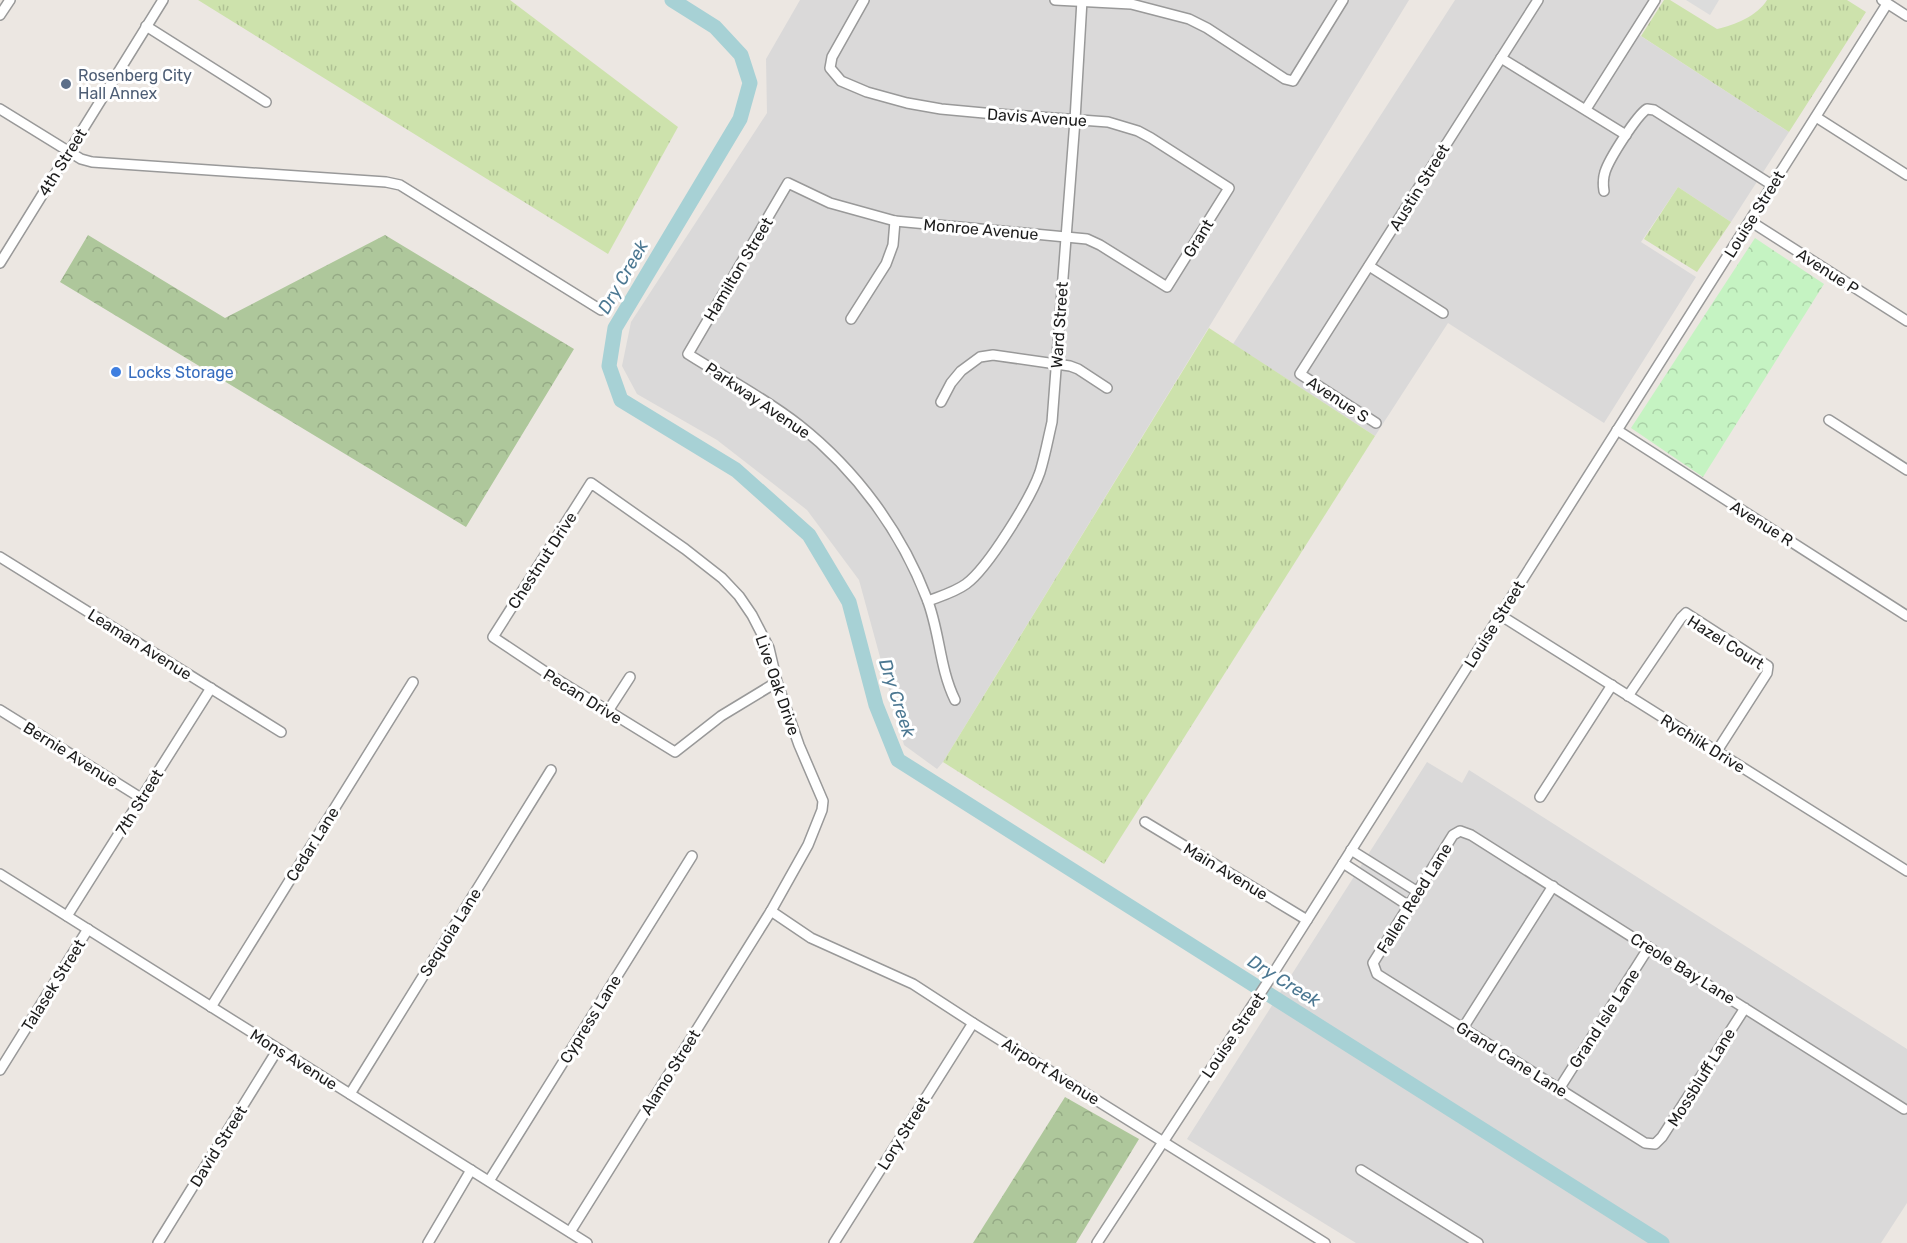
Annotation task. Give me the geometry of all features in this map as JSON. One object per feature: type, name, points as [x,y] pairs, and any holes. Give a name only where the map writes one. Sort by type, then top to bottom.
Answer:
[{"type":"street","points":[[0,15],[10,0]]},
{"type":"street","name":"4th Street","points":[[0,263],[163,0]]},
{"type":"street","name":"Davis Avenue","points":[[864,0],[832,57],[830,68],[841,81],[867,92],[907,103],[952,110],[1108,122],[1152,138],[1229,188]]},
{"type":"street","points":[[1055,0],[1131,4],[1189,19],[1285,79],[1293,81],[1343,0]]},
{"type":"street","name":"Ward Street","points":[[928,601],[965,585],[979,573],[1018,515],[1039,474],[1046,449],[1052,422],[1076,120],[1082,0]]},
{"type":"street","name":"Austin Street","points":[[1300,374],[1538,0]]},
{"type":"street","points":[[1586,109],[1652,1]]},
{"type":"street","points":[[1884,2],[1907,16]]},
{"type":"street","name":"Louise Street","points":[[1097,1243],[1269,980],[1816,117],[1884,2]]},
{"type":"street","points":[[146,26],[266,102]]},
{"type":"street","points":[[1501,57],[1626,135]]},
{"type":"street","points":[[0,108],[81,159],[92,162],[386,182],[400,185],[601,310]]},
{"type":"street","points":[[1604,191],[1605,171],[1626,135],[1643,111],[1647,109],[1654,110],[1772,186]]},
{"type":"street","points":[[1816,117],[1907,175]]},
{"type":"street","name":"Monroe Avenue","points":[[788,183],[830,203],[895,221],[1087,239],[1167,287]]},
{"type":"street","name":"Hamilton Street","points":[[688,354],[788,183]]},
{"type":"street","name":"Grant","points":[[1167,287],[1229,188]]},
{"type":"street","points":[[851,320],[886,264],[892,245],[895,221]]},
{"type":"street","name":"Avenue P","points":[[1750,221],[1907,321]]},
{"type":"street","points":[[1369,266],[1443,313]]},
{"type":"street","name":"Parkway Avenue","points":[[688,354],[797,423],[824,446],[857,481],[882,513],[910,561],[928,601],[946,682],[955,700]]},
{"type":"street","points":[[941,402],[951,383],[961,371],[980,357],[993,355],[1056,363],[1078,369],[1107,388]]},
{"type":"street","name":"Avenue S","points":[[1300,374],[1376,423]]},
{"type":"street","points":[[1829,420],[1907,470]]},
{"type":"street","name":"Avenue R","points":[[1617,430],[1907,615]]},
{"type":"street","name":"Chestnut Drive","points":[[493,637],[591,483]]},
{"type":"street","name":"Live Oak Drive","points":[[591,483],[723,578],[752,615],[769,648],[777,682],[799,746],[823,801],[822,810],[808,845],[771,911]]},
{"type":"street","name":"Leaman Avenue","points":[[0,557],[280,732]]},
{"type":"street","name":"Hazel Court","points":[[1628,696],[1686,613],[1768,666],[1767,673],[1717,751]]},
{"type":"street","name":"Rychlik Drive","points":[[1500,615],[1907,871]]},
{"type":"street","name":"Pecan Drive","points":[[493,637],[675,752],[721,716],[777,682]]},
{"type":"street","points":[[608,711],[630,677]]},
{"type":"street","name":"Cedar Lane","points":[[211,1007],[413,682]]},
{"type":"street","points":[[1540,797],[1612,686]]},
{"type":"street","name":"7th Street","points":[[67,916],[211,688]]},
{"type":"street","name":"Bernie Avenue","points":[[0,710],[141,798]]},
{"type":"street","name":"Sequoia Lane","points":[[350,1094],[551,770]]},
{"type":"street","name":"Main Avenue","points":[[1145,822],[1307,920]]},
{"type":"street","name":"Creole Bay Lane","points":[[1460,831],[1471,834],[1904,1109]]},
{"type":"street","name":"Fallen Reed Lane","points":[[1374,968],[1373,963],[1453,836],[1460,831]]},
{"type":"street","points":[[1351,850],[1418,892]]},
{"type":"street","name":"Cypress Lane","points":[[489,1181],[692,856]]},
{"type":"street","points":[[1342,863],[1409,906]]},
{"type":"street","name":"Mons Avenue","points":[[0,874],[587,1243]]},
{"type":"street","points":[[1463,1028],[1553,886]]},
{"type":"street","name":"Airport Avenue","points":[[771,911],[811,938],[913,984],[1324,1243]]},
{"type":"street","name":"Alamo Street","points":[[570,1232],[771,911]]},
{"type":"street","name":"Talasek Street","points":[[0,1070],[88,929]]},
{"type":"street","name":"Grand Isle Lane","points":[[1558,1089],[1649,947]]},
{"type":"street","name":"Grand Cane Lane","points":[[1374,968],[1377,974],[1558,1089],[1645,1143],[1655,1144]]},
{"type":"street","name":"Mossbluff Lane","points":[[1655,1144],[1662,1137],[1744,1008]]},
{"type":"street","name":"Lory Street","points":[[834,1243],[973,1023]]},
{"type":"street","name":"David Street","points":[[158,1243],[278,1049]]},
{"type":"street","points":[[428,1243],[471,1170]]},
{"type":"street","points":[[1361,1170],[1479,1243]]},
{"type":"shaded area","points":[[800,0],[1409,0],[937,769],[904,745],[859,580],[807,510],[717,440],[637,394],[622,366],[631,322],[767,113],[766,59]]},
{"type":"shaded area","points":[[1455,0],[1653,0],[1633,31],[1789,132],[1731,222],[1678,187],[1641,242],[1696,277],[1604,423],[1448,323],[1375,436],[1233,344]]},
{"type":"shaded area","points":[[1686,0],[1719,0],[1710,15]]},
{"type":"shaded area","points":[[1427,762],[1462,783],[1469,770],[1907,1049],[1907,1203],[1881,1243],[1356,1243],[1187,1139]]},
{"type":"green space","points":[[198,0],[510,0],[678,127],[608,254]]},
{"type":"green space","points":[[1664,0],[1670,0],[1717,29],[1745,19],[1763,6],[1767,0],[1847,0],[1866,12],[1789,132],[1641,36]]},
{"type":"green space","points":[[1678,187],[1731,222],[1697,272],[1644,239]]},
{"type":"green space","points":[[88,235],[225,318],[385,235],[574,349],[466,527],[60,282]]},
{"type":"green space","points":[[1755,238],[1824,284],[1703,477],[1631,428]]},
{"type":"green space","points":[[1209,328],[1375,436],[1104,864],[943,762]]},
{"type":"green space","points":[[1065,1097],[1139,1139],[1076,1243],[973,1243]]},
{"type":"waterway","name":"Dry Creek","points":[[672,0],[715,27],[741,55],[750,83],[740,119],[615,328],[609,366],[621,400],[736,470],[809,535],[849,602],[876,705],[898,760],[1662,1243]]},
{"type":"place","name":"Rosenberg City Hall Annex","points":[[66,84]]},
{"type":"place","name":"Locks Storage","points":[[116,372]]}]
